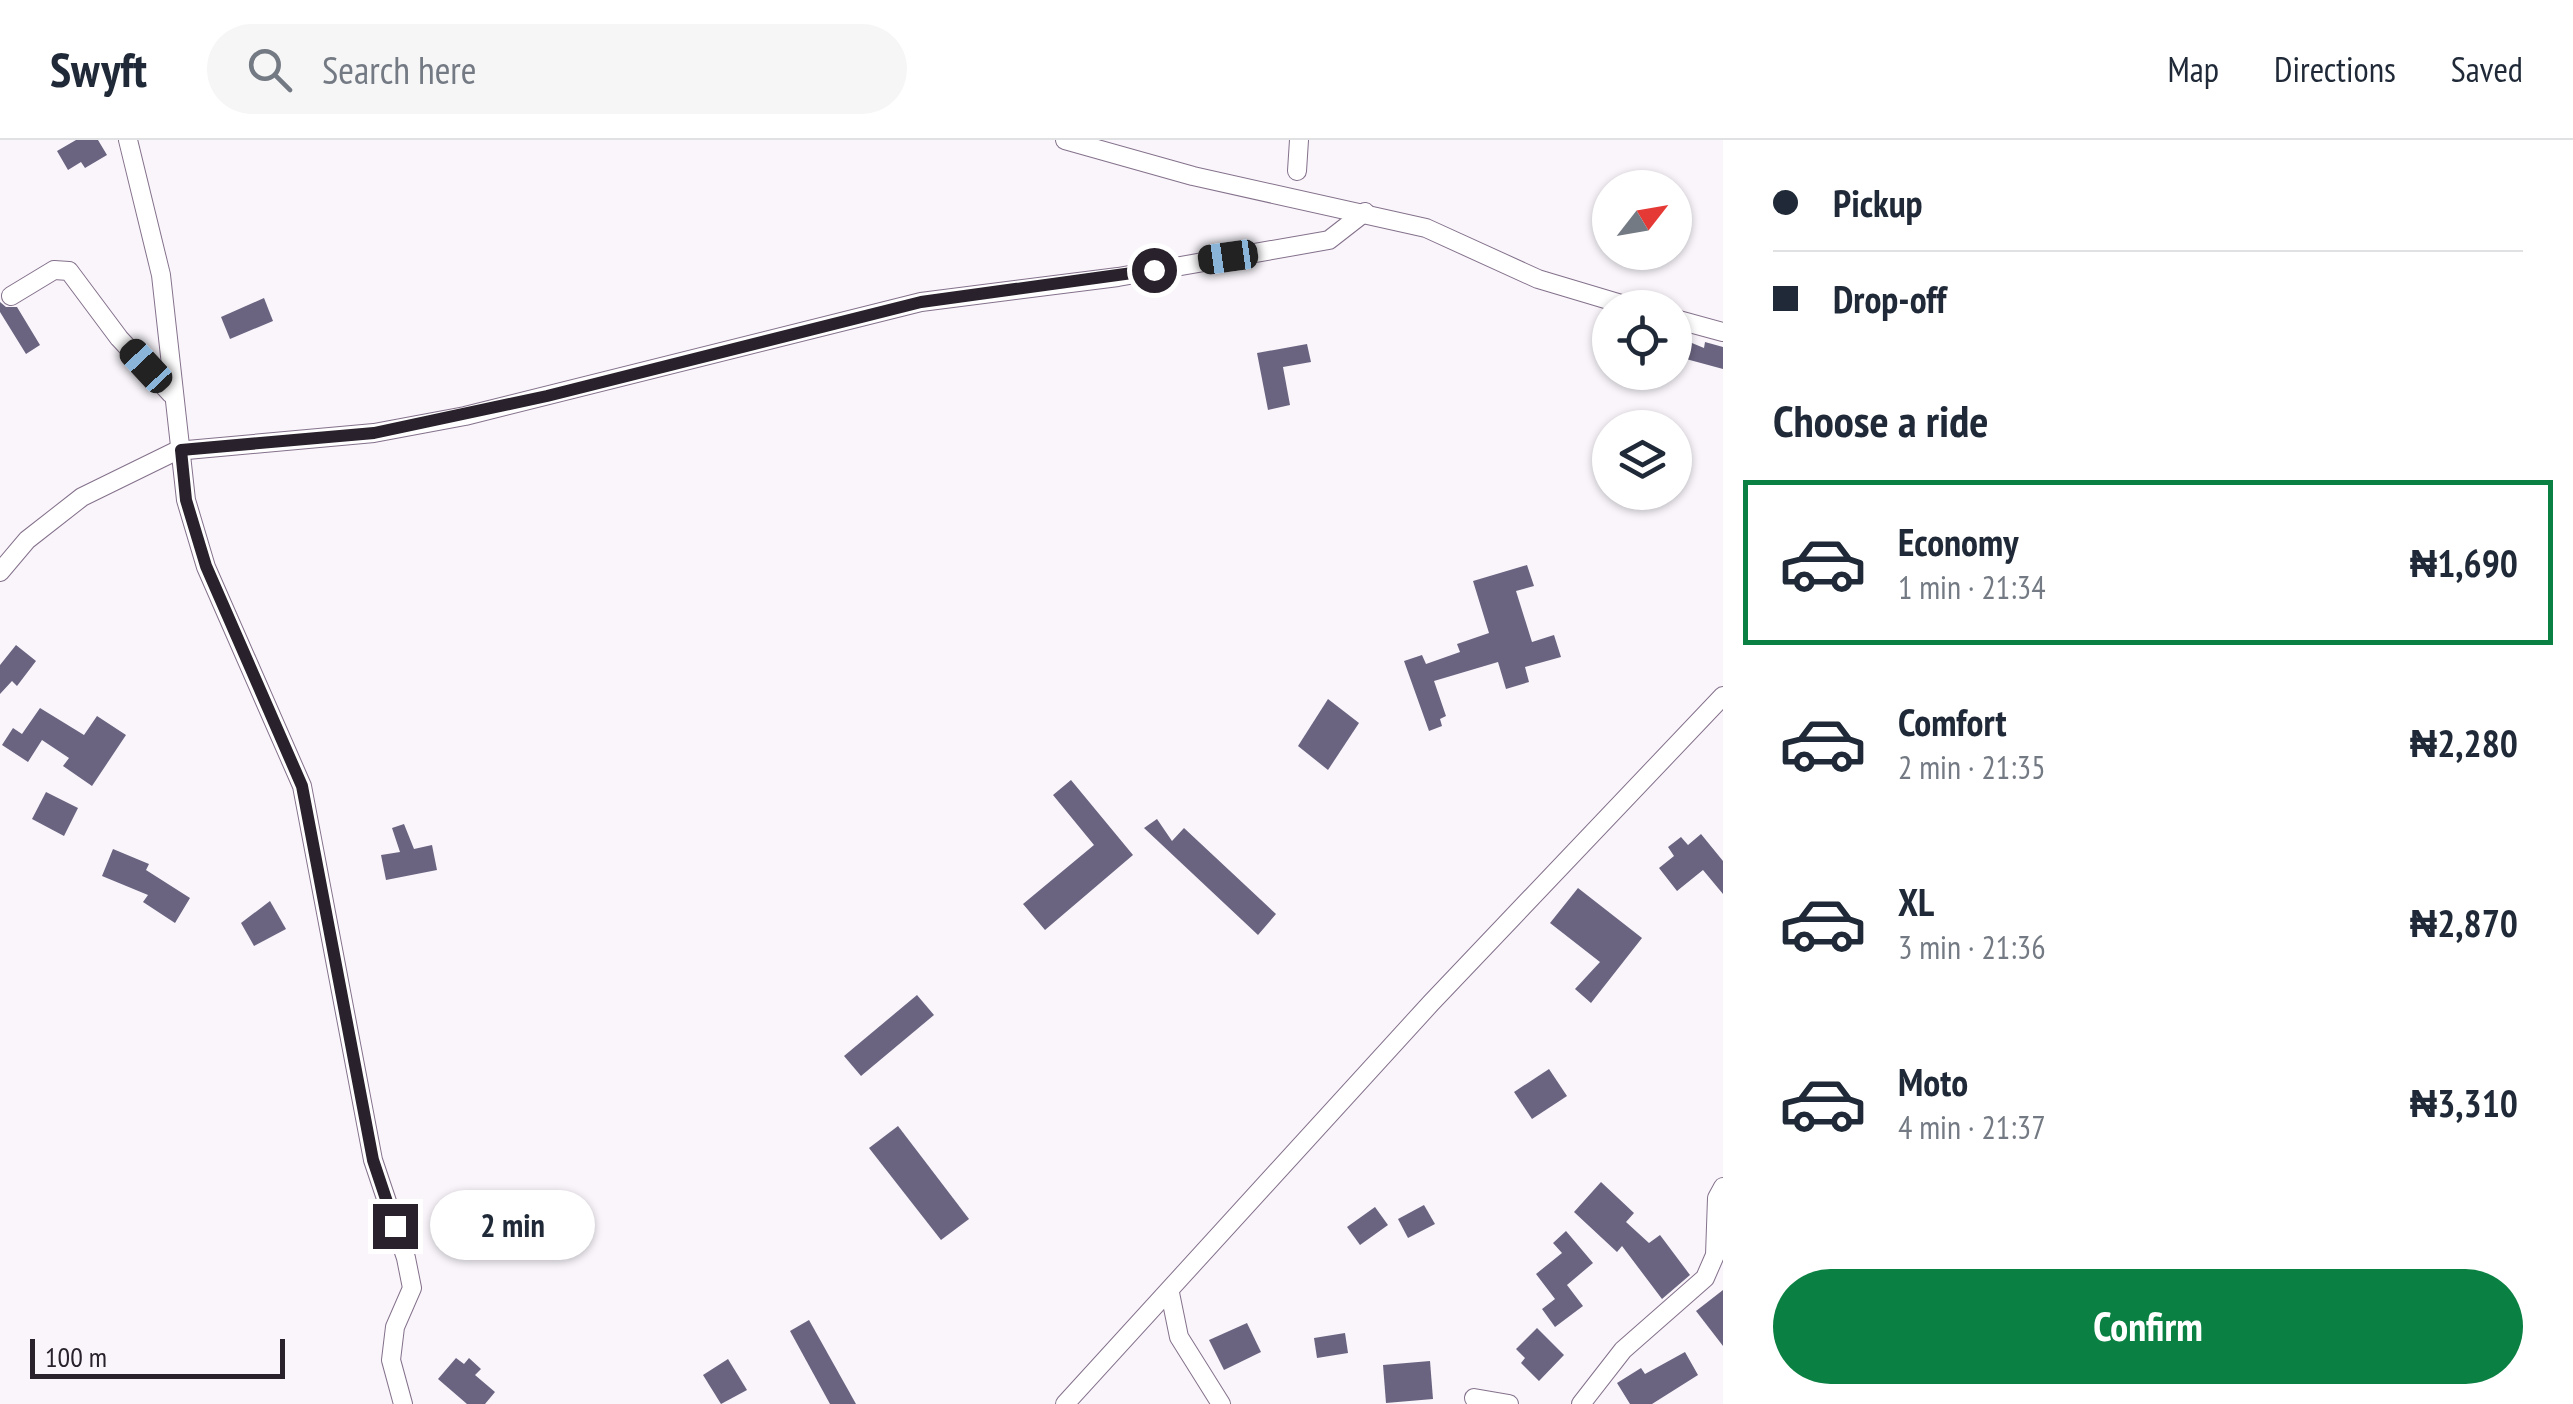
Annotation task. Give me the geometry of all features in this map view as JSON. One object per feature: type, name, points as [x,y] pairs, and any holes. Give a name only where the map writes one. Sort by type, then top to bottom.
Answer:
[{"type":"street","points":[[128,140],[160,275],[186,500],[206,566],[302,786],[373,1160],[412,1288],[396,1327],[391,1360],[403,1404]]},
{"type":"street","points":[[1065,140],[1193,176],[1426,228],[1538,279],[1592,295]]},
{"type":"street","points":[[1297,171],[1299,140]]},
{"type":"street","points":[[0,572],[27,540],[82,497],[146,462],[181,450],[374,433],[466,416],[921,302],[1118,277],[1329,240],[1365,212]]},
{"type":"street","points":[[11,296],[54,270],[68,271],[119,338],[172,394]]},
{"type":"street","points":[[1692,324],[1723,332]]},
{"type":"street","points":[[1065,1404],[1431,1004],[1723,696]]},
{"type":"street","points":[[1581,1404],[1623,1350],[1705,1278],[1714,1255],[1718,1198],[1723,1187]]},
{"type":"street","points":[[1170,1292],[1179,1337],[1222,1404]]},
{"type":"street","points":[[1474,1398],[1509,1404]]},
{"type":"building","points":[[76,140],[98,140],[107,155],[85,168],[81,162],[68,170],[57,151]]},
{"type":"building","points":[[264,298],[273,321],[230,339],[221,317]]},
{"type":"building","points":[[0,302],[6,307],[17,307],[40,345],[26,354],[0,312]]},
{"type":"building","points":[[1705,342],[1723,347],[1723,369],[1692,361],[1692,343],[1704,348]]},
{"type":"building","points":[[1307,344],[1311,362],[1283,367],[1290,405],[1268,410],[1257,353]]},
{"type":"building","points":[[1527,565],[1534,586],[1516,591],[1532,642],[1554,635],[1561,657],[1525,667],[1529,682],[1506,689],[1498,662],[1434,681],[1446,716],[1440,719],[1442,726],[1429,731],[1404,661],[1422,655],[1426,664],[1460,652],[1457,644],[1489,633],[1473,581]]},
{"type":"building","points":[[16,645],[36,661],[17,686],[12,681],[0,694],[0,665]]},
{"type":"building","points":[[1328,699],[1359,723],[1328,770],[1298,746]]},
{"type":"building","points":[[40,708],[84,735],[97,716],[126,735],[92,786],[63,766],[69,758],[42,740],[28,762],[2,745],[13,728],[22,734]]},
{"type":"building","points":[[1071,780],[1133,855],[1045,930],[1023,904],[1094,845],[1053,795]]},
{"type":"building","points":[[46,792],[78,808],[64,836],[32,819]]},
{"type":"building","points":[[1157,819],[1172,841],[1184,828],[1276,914],[1258,935],[1144,828]]},
{"type":"building","points":[[404,824],[414,849],[432,845],[437,870],[386,880],[381,855],[400,852],[392,828]]},
{"type":"building","points":[[1701,834],[1723,861],[1723,894],[1703,870],[1677,891],[1659,868],[1674,856],[1668,847],[1681,837],[1688,845]]},
{"type":"building","points":[[113,849],[149,864],[146,870],[190,898],[175,923],[143,902],[148,895],[102,876]]},
{"type":"building","points":[[1578,888],[1642,938],[1591,1003],[1575,989],[1600,962],[1550,923]]},
{"type":"building","points":[[270,901],[286,929],[254,946],[241,923]]},
{"type":"building","points":[[917,995],[934,1015],[861,1076],[844,1056]]},
{"type":"building","points":[[1549,1069],[1567,1096],[1532,1119],[1514,1092]]},
{"type":"building","points":[[898,1126],[969,1219],[941,1240],[869,1148]]},
{"type":"building","points":[[1601,1182],[1634,1213],[1626,1222],[1649,1243],[1660,1235],[1690,1275],[1662,1299],[1622,1246],[1617,1252],[1574,1212]]},
{"type":"building","points":[[1424,1205],[1435,1224],[1408,1238],[1398,1219]]},
{"type":"building","points":[[1375,1207],[1388,1225],[1360,1245],[1347,1227]]},
{"type":"building","points":[[1566,1231],[1593,1263],[1567,1285],[1583,1306],[1555,1327],[1542,1309],[1555,1299],[1536,1274],[1562,1253],[1553,1243]]},
{"type":"building","points":[[1723,1290],[1723,1346],[1696,1311]]},
{"type":"building","points":[[809,1320],[856,1404],[830,1404],[790,1331]]},
{"type":"building","points":[[1247,1323],[1261,1352],[1224,1370],[1209,1340]]},
{"type":"building","points":[[1537,1328],[1564,1355],[1539,1381],[1521,1363],[1525,1358],[1516,1349]]},
{"type":"building","points":[[1345,1333],[1348,1353],[1317,1358],[1314,1338]]},
{"type":"building","points":[[1685,1352],[1698,1375],[1652,1404],[1630,1404],[1617,1383],[1641,1368],[1645,1374]]},
{"type":"building","points":[[456,1358],[464,1364],[469,1358],[481,1369],[475,1375],[495,1392],[485,1404],[467,1404],[438,1379]]},
{"type":"building","points":[[728,1359],[747,1390],[721,1404],[703,1375]]},
{"type":"building","points":[[1430,1361],[1433,1399],[1386,1403],[1383,1365]]},
{"type":"route","points":[[395,1226],[373,1160],[302,786],[262,702],[206,566],[186,500],[181,450],[374,433],[466,416],[921,302],[1154,270]]}]
